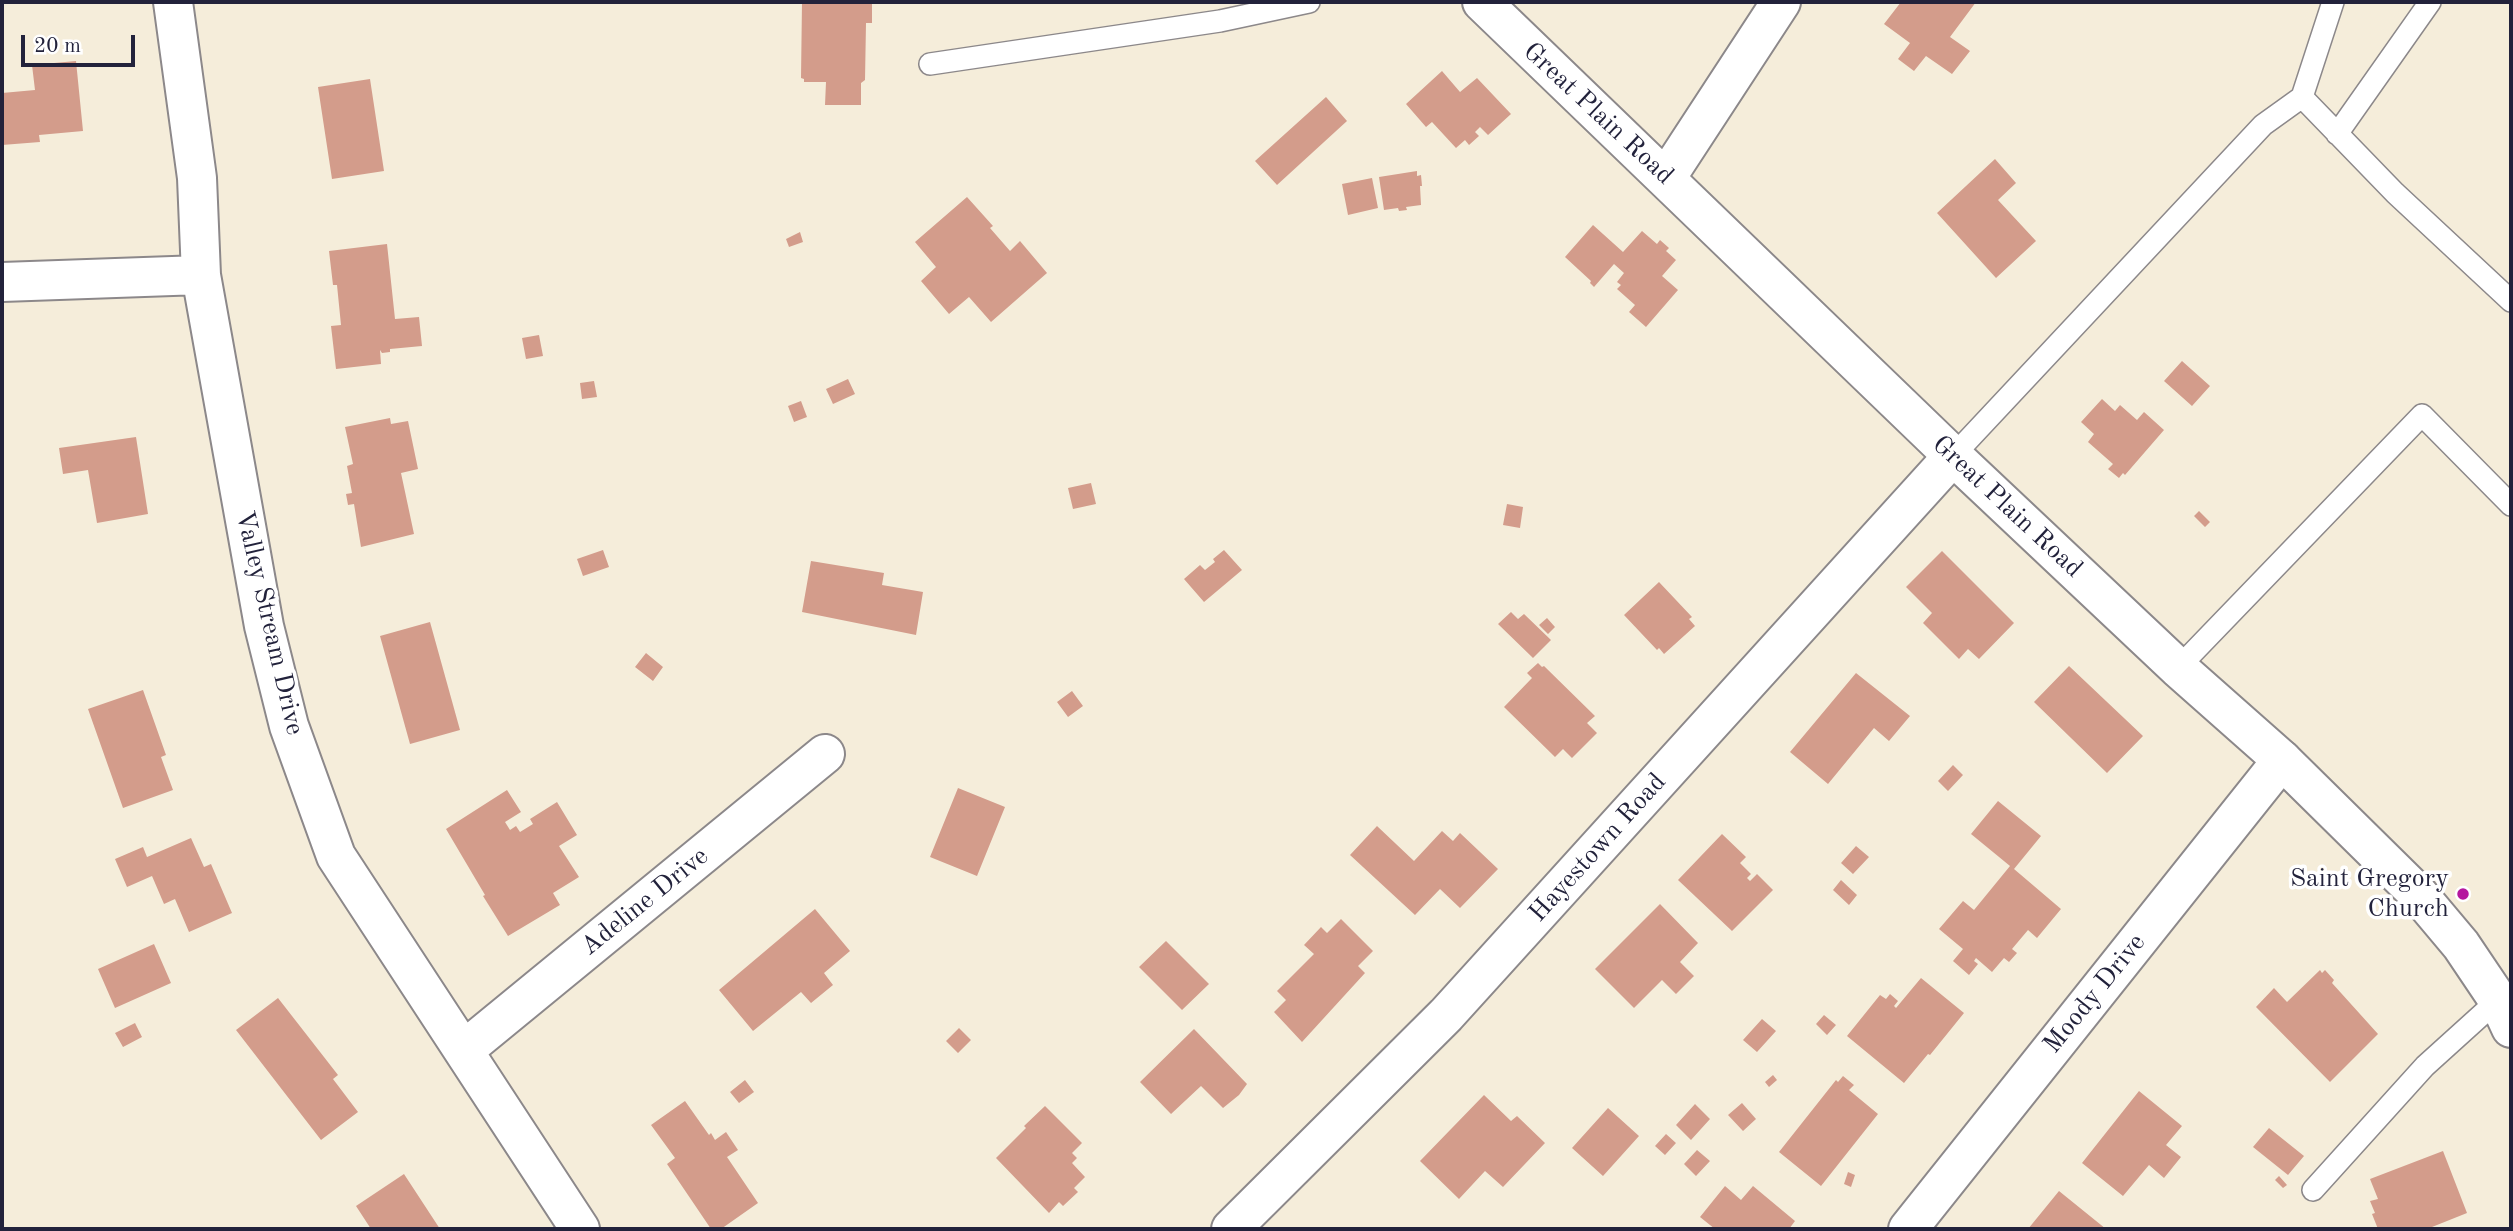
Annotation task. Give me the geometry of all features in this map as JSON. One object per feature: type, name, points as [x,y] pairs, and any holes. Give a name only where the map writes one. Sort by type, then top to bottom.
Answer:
[{"type":"street","name":"Valley Stream Drive","points":[[173,2],[197,178],[201,275],[264,626],[289,726],[336,856],[580,1229]]},
{"type":"street","name":"Great Plain Road","points":[[1482,2],[1953,456],[2178,668],[2282,760],[2419,895],[2461,945],[2505,1014]]},
{"type":"street","points":[[1666,178],[1781,2]]},
{"type":"street","points":[[2,282],[201,275]]},
{"type":"street","name":"Hayestown Road","points":[[1231,1229],[1446,1015],[1953,456]]},
{"type":"street","name":"Adeline Drive","points":[[464,1049],[825,754]]},
{"type":"street","name":"Moody Drive","points":[[1908,1229],[2282,760]]},
{"type":"lane","points":[[929,64],[1220,21],[1309,2]]},
{"type":"lane","points":[[1953,456],[2263,125],[2302,97],[2333,2]]},
{"type":"lane","points":[[2337,134],[2430,2]]},
{"type":"lane","points":[[2302,97],[2395,193],[2511,301]]},
{"type":"lane","points":[[2178,668],[2422,415],[2511,505]]},
{"type":"lane","points":[[2313,1189],[2425,1066],[2505,1014]]},
{"type":"building","points":[[802,2],[872,2],[872,23],[866,23],[865,80],[861,83],[861,105],[825,105],[826,82],[804,82],[801,78]]},
{"type":"building","points":[[1901,2],[1976,2],[1950,37],[1970,51],[1952,74],[1926,56],[1914,71],[1898,59],[1910,43],[1884,24]]},
{"type":"building","points":[[76,61],[83,131],[39,135],[40,142],[2,145],[2,93],[35,90],[32,65]]},
{"type":"building","points":[[1442,71],[1460,92],[1477,78],[1511,114],[1488,135],[1480,127],[1475,132],[1479,136],[1469,145],[1465,140],[1456,148],[1432,122],[1426,127],[1406,104]]},
{"type":"building","points":[[370,79],[384,171],[332,179],[318,87]]},
{"type":"building","points":[[1326,97],[1347,121],[1277,185],[1255,161]]},
{"type":"building","points":[[1995,159],[2016,183],[1998,200],[2036,241],[1996,278],[1937,213]]},
{"type":"building","points":[[1417,171],[1417,176],[1421,175],[1421,205],[1406,207],[1407,210],[1384,210],[1379,177]]},
{"type":"building","points":[[1372,178],[1378,208],[1348,215],[1342,184]]},
{"type":"building","points":[[967,197],[993,226],[990,228],[1010,251],[1020,241],[1047,273],[991,322],[969,297],[949,314],[921,281],[936,267],[915,242]]},
{"type":"building","points":[[1593,225],[1623,252],[1642,231],[1657,244],[1660,240],[1669,248],[1666,251],[1676,260],[1662,276],[1678,290],[1646,327],[1629,312],[1635,305],[1617,289],[1621,285],[1617,282],[1624,273],[1614,264],[1594,287],[1565,257]]},
{"type":"building","points":[[800,232],[803,242],[789,247],[786,239]]},
{"type":"building","points":[[387,244],[395,319],[419,317],[422,346],[390,349],[390,352],[382,353],[380,350],[381,364],[336,369],[331,326],[341,325],[337,285],[333,285],[329,251]]},
{"type":"building","points":[[539,335],[543,356],[526,359],[522,338]]},
{"type":"building","points":[[2182,361],[2210,386],[2192,406],[2164,381]]},
{"type":"building","points":[[848,379],[855,394],[833,404],[826,389]]},
{"type":"building","points":[[594,381],[597,397],[582,399],[580,383]]},
{"type":"building","points":[[2102,399],[2115,411],[2120,405],[2137,420],[2144,412],[2164,430],[2125,475],[2123,473],[2119,478],[2108,469],[2113,464],[2088,442],[2094,434],[2081,422]]},
{"type":"building","points":[[801,401],[807,417],[794,422],[788,406]]},
{"type":"building","points":[[390,418],[391,424],[408,421],[418,469],[401,473],[414,534],[361,547],[354,504],[348,505],[346,494],[352,493],[347,466],[353,464],[345,427]]},
{"type":"building","points":[[136,437],[148,514],[97,523],[88,470],[63,474],[59,448]]},
{"type":"building","points":[[1091,483],[1096,504],[1073,509],[1068,488]]},
{"type":"building","points":[[1507,504],[1523,507],[1520,528],[1503,525]]},
{"type":"building","points":[[2199,511],[2210,522],[2205,527],[2194,516]]},
{"type":"building","points":[[603,550],[609,567],[583,576],[577,559]]},
{"type":"building","points":[[1224,550],[1242,570],[1204,602],[1184,579],[1200,565],[1205,570]]},
{"type":"building","points":[[1942,551],[2014,623],[1979,659],[1968,649],[1959,659],[1923,623],[1932,613],[1906,587]]},
{"type":"building","points":[[811,561],[884,573],[882,585],[923,592],[916,635],[802,612]]},
{"type":"building","points":[[1659,582],[1692,617],[1689,619],[1695,626],[1664,654],[1624,615]]},
{"type":"building","points":[[1511,612],[1518,619],[1524,614],[1551,640],[1533,658],[1498,624]]},
{"type":"building","points":[[1547,618],[1555,627],[1548,634],[1539,625]]},
{"type":"building","points":[[430,622],[460,730],[410,744],[380,636]]},
{"type":"building","points":[[646,653],[663,667],[653,681],[635,667]]},
{"type":"building","points":[[1538,663],[1595,716],[1587,723],[1597,733],[1572,758],[1563,749],[1555,757],[1504,707],[1532,678],[1527,673]]},
{"type":"building","points":[[2069,666],[2143,736],[2107,773],[2034,702]]},
{"type":"building","points":[[1856,673],[1910,716],[1889,741],[1874,728],[1828,784],[1790,752]]},
{"type":"building","points":[[143,690],[166,755],[161,757],[173,790],[123,808],[88,709]]},
{"type":"building","points":[[1072,691],[1083,706],[1068,717],[1057,702]]},
{"type":"building","points":[[1953,765],[1963,775],[1948,791],[1938,781]]},
{"type":"building","points":[[958,788],[1005,807],[977,876],[930,857]]},
{"type":"building","points":[[507,790],[521,812],[505,822],[510,830],[516,826],[520,832],[533,824],[530,819],[557,802],[577,835],[559,846],[579,877],[553,893],[560,905],[508,936],[446,829]]},
{"type":"building","points":[[1998,801],[2041,836],[2014,869],[2061,909],[2037,938],[2028,930],[2012,949],[2017,953],[2009,962],[2004,958],[1992,972],[1976,958],[1974,961],[1978,964],[1969,975],[1953,961],[1963,949],[1939,929],[1963,901],[1974,910],[2010,866],[1971,834]]},
{"type":"building","points":[[1377,826],[1414,861],[1442,831],[1453,841],[1460,833],[1498,869],[1460,908],[1440,889],[1415,915],[1350,855]]},
{"type":"building","points":[[1722,834],[1746,857],[1740,863],[1751,874],[1747,878],[1750,881],[1757,874],[1773,890],[1732,931],[1678,880]]},
{"type":"building","points":[[191,838],[204,867],[211,864],[232,913],[189,932],[175,899],[164,904],[152,876],[127,887],[115,859],[143,847],[147,857]]},
{"type":"building","points":[[1856,846],[1869,857],[1853,874],[1841,863]]},
{"type":"building","points":[[1841,880],[1857,895],[1849,905],[1833,890]]},
{"type":"building","points":[[1660,904],[1698,943],[1680,962],[1694,976],[1676,994],[1662,980],[1634,1008],[1595,969]]},
{"type":"building","points":[[815,909],[850,951],[824,973],[833,985],[811,1003],[801,992],[753,1031],[719,990]]},
{"type":"building","points":[[1341,919],[1373,951],[1358,966],[1365,973],[1302,1042],[1274,1012],[1286,1000],[1277,991],[1314,954],[1304,945],[1321,927],[1327,933]]},
{"type":"building","points":[[1166,941],[1209,984],[1182,1010],[1139,967]]},
{"type":"building","points":[[154,944],[171,983],[115,1008],[98,969]]},
{"type":"building","points":[[2320,970],[2322,973],[2325,970],[2334,980],[2332,983],[2378,1034],[2330,1082],[2256,1007],[2274,988],[2287,1002]]},
{"type":"building","points":[[1921,978],[1964,1013],[1904,1083],[1847,1036],[1880,995],[1886,999],[1890,994],[1898,1001],[1894,1006],[1896,1008]]},
{"type":"building","points":[[278,998],[338,1075],[333,1079],[358,1112],[321,1140],[236,1030]]},
{"type":"building","points":[[1824,1015],[1836,1025],[1827,1035],[1816,1024]]},
{"type":"building","points":[[1762,1019],[1776,1031],[1757,1052],[1743,1040]]},
{"type":"building","points":[[135,1023],[142,1037],[123,1047],[115,1033]]},
{"type":"building","points":[[959,1028],[971,1040],[958,1053],[946,1041]]},
{"type":"building","points":[[1194,1029],[1247,1084],[1239,1095],[1223,1108],[1201,1086],[1171,1114],[1140,1082]]},
{"type":"building","points":[[1773,1075],[1777,1080],[1769,1087],[1765,1082]]},
{"type":"building","points":[[1843,1076],[1854,1085],[1849,1090],[1878,1114],[1821,1186],[1779,1152],[1836,1080],[1838,1082]]},
{"type":"building","points":[[745,1080],[754,1092],[739,1103],[730,1092]]},
{"type":"building","points":[[2139,1091],[2182,1126],[2166,1145],[2181,1157],[2164,1178],[2149,1165],[2123,1196],[2082,1163]]},
{"type":"building","points":[[1484,1095],[1511,1121],[1517,1116],[1545,1143],[1503,1187],[1485,1171],[1459,1199],[1420,1161]]},
{"type":"building","points":[[685,1101],[715,1140],[726,1132],[738,1150],[727,1157],[758,1203],[721,1229],[711,1229],[667,1164],[675,1158],[651,1125]]},
{"type":"building","points":[[1742,1103],[1756,1119],[1743,1131],[1728,1115]]},
{"type":"building","points":[[1695,1104],[1710,1119],[1691,1140],[1676,1125]]},
{"type":"building","points":[[1045,1106],[1082,1143],[1072,1153],[1077,1158],[1072,1163],[1085,1177],[1074,1188],[1078,1192],[1063,1206],[1059,1202],[1049,1213],[996,1158]]},
{"type":"building","points":[[1608,1108],[1639,1136],[1603,1176],[1572,1148]]},
{"type":"building","points":[[2269,1128],[2304,1156],[2288,1175],[2253,1147]]},
{"type":"building","points":[[1666,1134],[1676,1143],[1665,1155],[1655,1146]]},
{"type":"building","points":[[1697,1150],[1710,1161],[1696,1176],[1684,1164]]},
{"type":"building","points":[[2443,1151],[2467,1213],[2427,1229],[2378,1229],[2370,1201],[2378,1199],[2370,1179]]},
{"type":"building","points":[[1848,1172],[1855,1175],[1851,1187],[1844,1184]]},
{"type":"building","points":[[404,1174],[440,1229],[371,1229],[356,1206]]},
{"type":"building","points":[[2279,1176],[2287,1185],[2283,1188],[2275,1180]]},
{"type":"building","points":[[1725,1186],[1741,1200],[1753,1186],[1795,1221],[1789,1229],[1715,1229],[1700,1217]]},
{"type":"building","points":[[2059,1191],[2106,1229],[2028,1229]]},
{"type":"place","name":"Saint Gregory Church","points":[[2463,894]]}]
